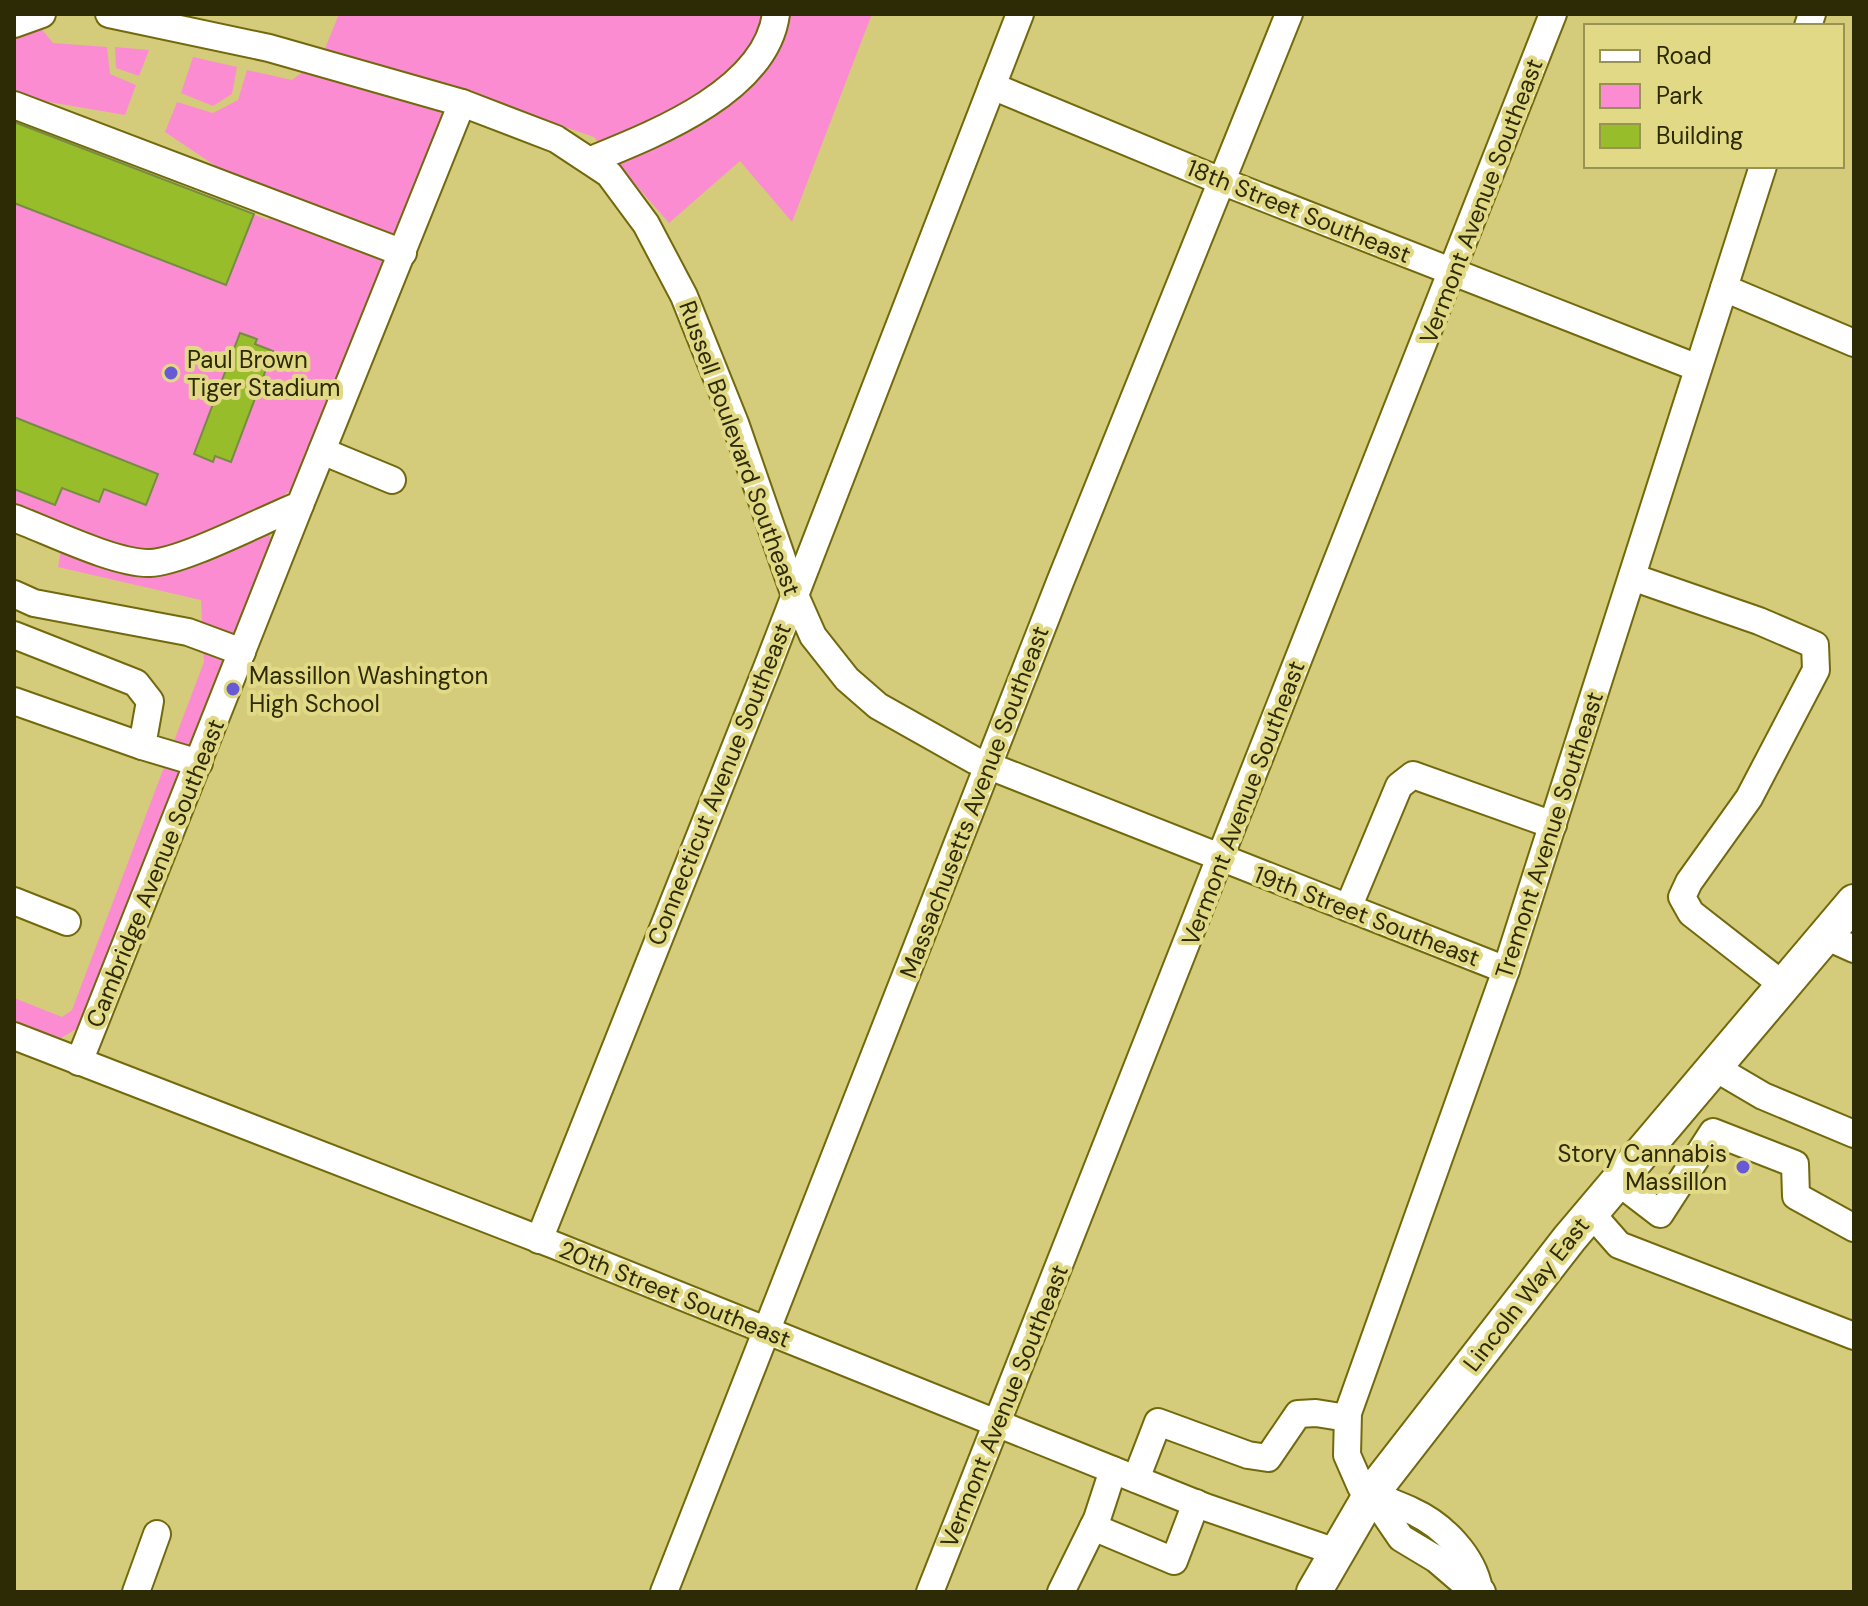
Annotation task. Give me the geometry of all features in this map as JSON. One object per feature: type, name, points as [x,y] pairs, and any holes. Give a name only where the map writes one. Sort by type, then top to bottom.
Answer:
[{"type":"main road","name":"Lincoln Way East","points":[[1314,1592],[1371,1494],[1590,1212],[1783,985],[1840,943],[1854,902]]},
{"type":"street","points":[[14,24],[42,14]]},
{"type":"street","name":"Russell Boulevard Southeast","points":[[109,14],[269,48],[462,103],[532,128],[591,160],[625,193],[684,296],[735,423],[794,593],[813,636],[829,658],[878,706]]},
{"type":"street","points":[[591,160],[646,138],[729,88],[766,50],[776,14]]},
{"type":"street","name":"Connecticut Avenue Southeast","points":[[539,1240],[1020,14]]},
{"type":"street","name":"Massachusetts Avenue Southeast","points":[[664,1592],[1289,14]]},
{"type":"street","name":"Vermont Avenue Southeast","points":[[930,1592],[1553,14]]},
{"type":"street","name":"18th Street Southeast","points":[[992,86],[1221,181],[1698,368]]},
{"type":"street","points":[[14,518],[126,560],[152,563],[178,557],[300,505],[462,103]]},
{"type":"street","points":[[14,105],[403,253]]},
{"type":"street","name":"Tremont Avenue Southeast","points":[[1371,1494],[1361,1487],[1350,1468],[1345,1442],[1347,1418],[1359,1373],[1506,970],[1762,168]]},
{"type":"street","points":[[1724,288],[1854,343]]},
{"type":"street","points":[[322,451],[392,480]]},
{"type":"street","name":"Cambridge Avenue Southeast","points":[[79,1062],[300,505]]},
{"type":"street","points":[[1632,577],[1759,621],[1815,645],[1816,670],[1749,798],[1689,882],[1682,897],[1691,913],[1783,985]]},
{"type":"street","points":[[14,594],[34,603],[188,632],[242,652]]},
{"type":"street","points":[[14,635],[136,683],[150,701],[142,746]]},
{"type":"street","points":[[14,701],[199,763]]},
{"type":"street","name":"19th Street Southeast","points":[[878,706],[937,742],[989,766],[1506,970]]},
{"type":"street","points":[[1348,908],[1399,786],[1413,775],[1553,825]]},
{"type":"street","points":[[14,901],[67,922]]},
{"type":"street","name":"20th Street Southeast","points":[[14,1036],[539,1240],[1196,1503],[1336,1552]]},
{"type":"street","points":[[1712,1066],[1763,1096],[1854,1134]]},
{"type":"street","points":[[1671,1114],[1795,1164],[1796,1196],[1854,1228]]},
{"type":"street","points":[[1617,1181],[1660,1214],[1713,1132]]},
{"type":"street","points":[[1590,1212],[1619,1245],[1854,1336]]},
{"type":"street","points":[[1061,1592],[1093,1527],[1158,1422],[1248,1455],[1268,1458],[1298,1414],[1316,1413],[1347,1418]]},
{"type":"street","points":[[1371,1494],[1417,1513],[1457,1545],[1476,1571],[1480,1590]]},
{"type":"street","points":[[1093,1527],[1174,1561],[1196,1503]]},
{"type":"street","points":[[136,1592],[157,1534]]},
{"type":"green space","points":[[339,14],[872,14],[792,222],[740,161],[669,223],[594,137],[455,89],[324,51]]},
{"type":"green space","points":[[40,27],[53,43],[107,47],[110,74],[136,85],[125,115],[14,96],[14,35]]},
{"type":"green space","points":[[115,47],[149,50],[139,76],[116,68]]},
{"type":"green space","points":[[193,57],[237,67],[232,94],[213,106],[181,93]]},
{"type":"green space","points":[[309,67],[438,108],[443,119],[395,237],[244,185],[165,132],[177,102],[213,113],[238,100],[247,70],[292,80]]},
{"type":"green space","name":"Paul Brown Tiger Stadium","points":[[14,122],[268,220],[271,215],[377,253],[386,261],[295,485],[275,504],[149,558],[14,506]]},
{"type":"green space","points":[[268,532],[273,544],[83,1025],[61,1038],[14,1023],[14,998],[62,1017],[72,1010],[204,662],[201,600],[58,567],[62,544],[137,570]]},
{"type":"building","points":[[14,122],[254,214],[226,285],[14,203]]},
{"type":"building","points":[[240,333],[257,339],[255,344],[273,351],[231,462],[215,456],[213,462],[194,454]]},
{"type":"building","points":[[14,417],[158,474],[146,505],[104,489],[99,502],[62,488],[55,505],[14,489]]},
{"type":"place","name":"Paul Brown Tiger Stadium","points":[[171,373]]},
{"type":"place","name":"Massillon Washington High School","points":[[233,689]]},
{"type":"place","name":"Story Cannabis Massillon","points":[[1743,1167]]}]
